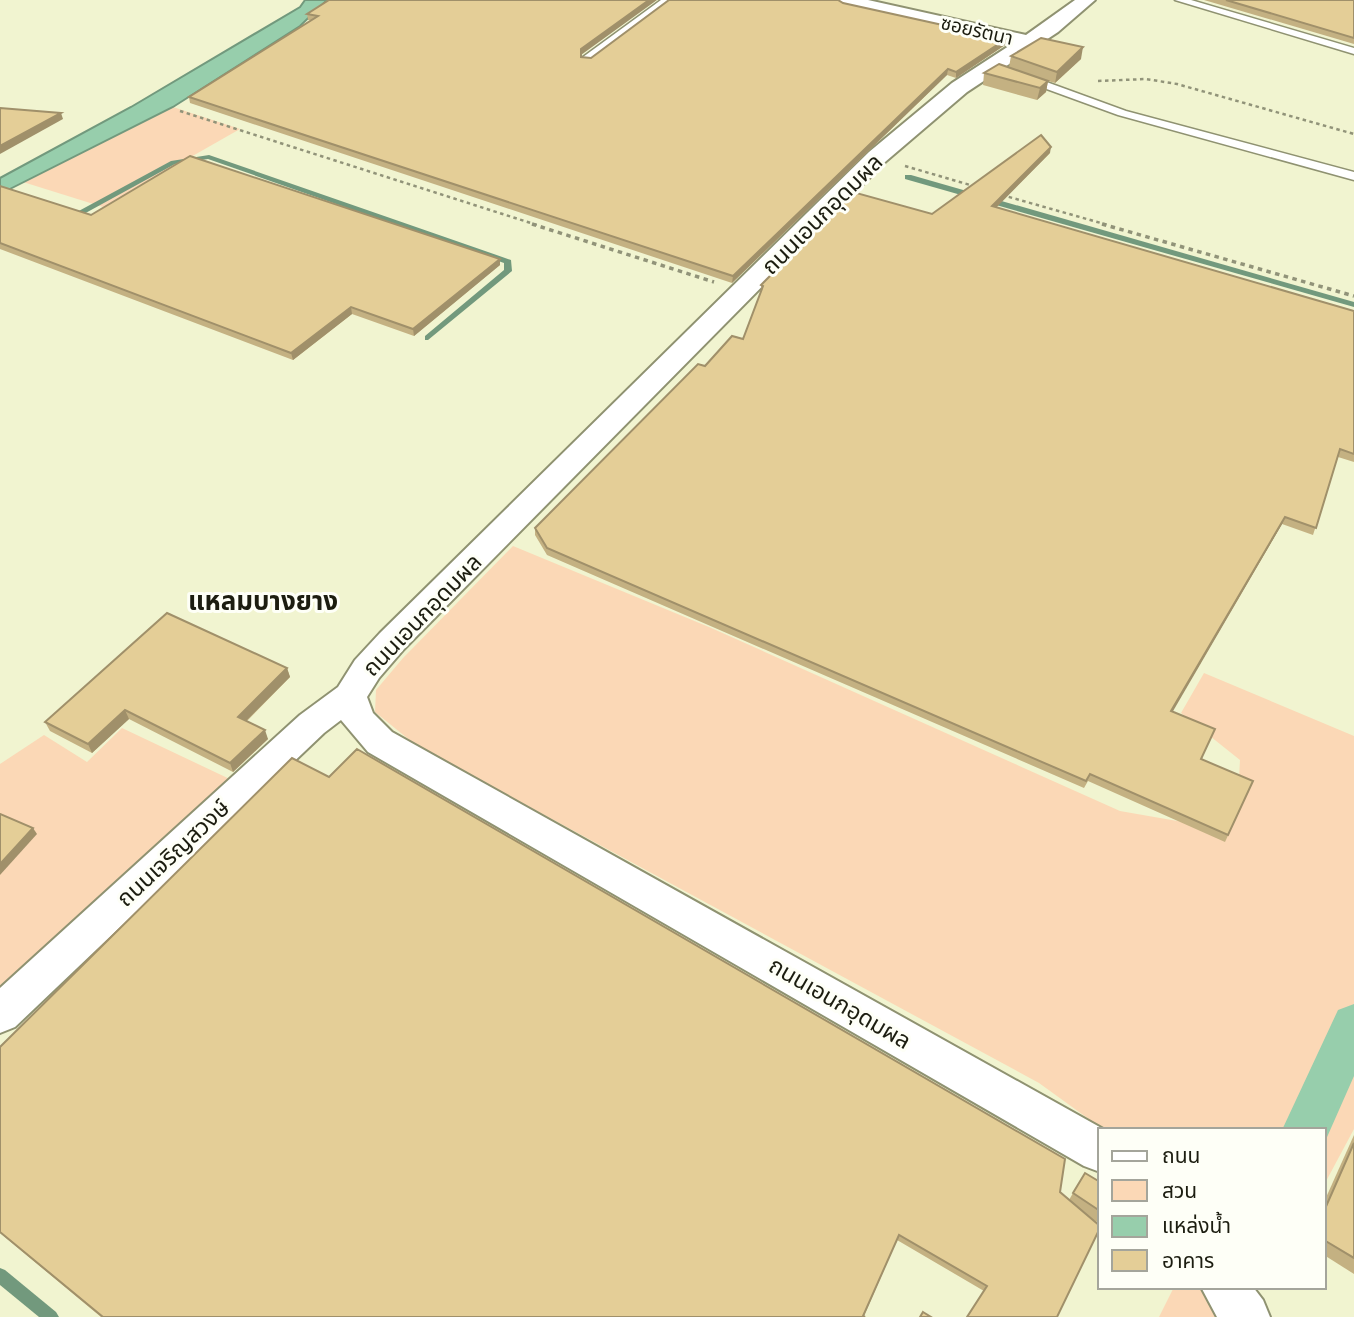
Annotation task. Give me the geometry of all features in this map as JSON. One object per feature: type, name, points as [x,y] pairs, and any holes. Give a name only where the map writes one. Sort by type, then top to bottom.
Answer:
[{"type":"street","name":"ซอยรัตนา","points":[[843,0],[1030,42]]},
{"type":"street","name":"ถนนเอนกอุดมผล","points":[[1086,0],[1056,27],[1030,42],[1001,70],[934,108],[877,158],[392,641],[367,669],[350,696],[358,719],[380,742],[1098,1150]]},
{"type":"street","name":"ถนนเจริญสวงษ์","points":[[0,1014],[312,724],[350,696]]},
{"type":"street","points":[[1225,1289],[1246,1317]]},
{"type":"lane","points":[[587,59],[667,0]]},
{"type":"lane","points":[[1180,0],[1354,51]]},
{"type":"lane","points":[[1001,70],[1122,113],[1354,176]]},
{"type":"path","points":[[1064,92],[1100,80],[1146,79],[1177,84],[1354,134]]},
{"type":"path","points":[[180,111],[745,292]]},
{"type":"path","points":[[877,158],[980,188]]},
{"type":"path","points":[[993,192],[1354,296]]},
{"type":"green space","points":[[173,107],[240,129],[103,207],[23,182]]},
{"type":"green space","points":[[513,546],[709,627],[1120,811],[1223,829],[1238,797],[1240,760],[1181,713],[1204,673],[1354,736],[1354,1129],[1326,1181],[1326,1128],[1101,1128],[1039,1083],[417,746],[375,712],[376,690],[403,658]]},
{"type":"green space","points":[[122,728],[236,782],[0,1005],[0,764],[44,735],[87,762]]},
{"type":"green space","points":[[1173,1289],[1209,1289],[1230,1317],[1159,1317]]},
{"type":"water","points":[[305,0],[327,0],[300,26],[173,107],[0,194],[0,178],[131,107],[300,7]]},
{"type":"building","points":[[329,0],[649,0],[581,49],[581,57],[591,58],[669,0],[838,0],[1006,39],[956,72],[948,69],[733,276],[189,97],[318,16],[307,14]]},
{"type":"building","points":[[1226,0],[1354,0],[1354,38]]},
{"type":"building","points":[[1041,38],[1083,47],[1057,72],[1011,56]]},
{"type":"building","points":[[999,64],[1048,81],[1040,88],[984,73]]},
{"type":"building","points":[[0,108],[61,113],[0,146]]},
{"type":"building","points":[[1041,135],[1051,147],[992,206],[1354,311],[1354,454],[1340,449],[1316,528],[1285,517],[1171,711],[1215,729],[1201,759],[1253,781],[1228,835],[1090,774],[1086,781],[547,548],[535,528],[698,364],[705,366],[732,336],[743,339],[763,286],[761,285],[853,192],[932,214]]},
{"type":"building","points":[[190,156],[500,259],[413,329],[351,307],[291,353],[0,243],[0,186],[91,215]]},
{"type":"building","points":[[167,613],[287,668],[238,717],[265,730],[230,763],[125,710],[88,744],[45,722]]},
{"type":"building","points":[[357,749],[1065,1159],[1060,1192],[1098,1224],[1098,1232],[1057,1317],[967,1317],[987,1286],[899,1235],[863,1316],[865,1317],[103,1317],[0,1232],[0,1047],[292,758],[329,777]]},
{"type":"building","points":[[0,814],[33,828],[0,864]]},
{"type":"building","points":[[1354,1143],[1354,1258],[1326,1241],[1326,1206]]},
{"type":"building","points":[[1085,1173],[1098,1181],[1098,1210],[1073,1193]]},
{"type":"waterway","points":[[68,219],[173,162],[209,157],[508,262],[508,271],[428,338]]},
{"type":"waterway","points":[[908,177],[1354,305]]},
{"type":"waterway","points":[[1307,1128],[1354,1025]]},
{"type":"waterway","points":[[0,1275],[51,1317]]},
{"type":"district","name":"แหลมบางยาง","points":[[263,601]]}]
